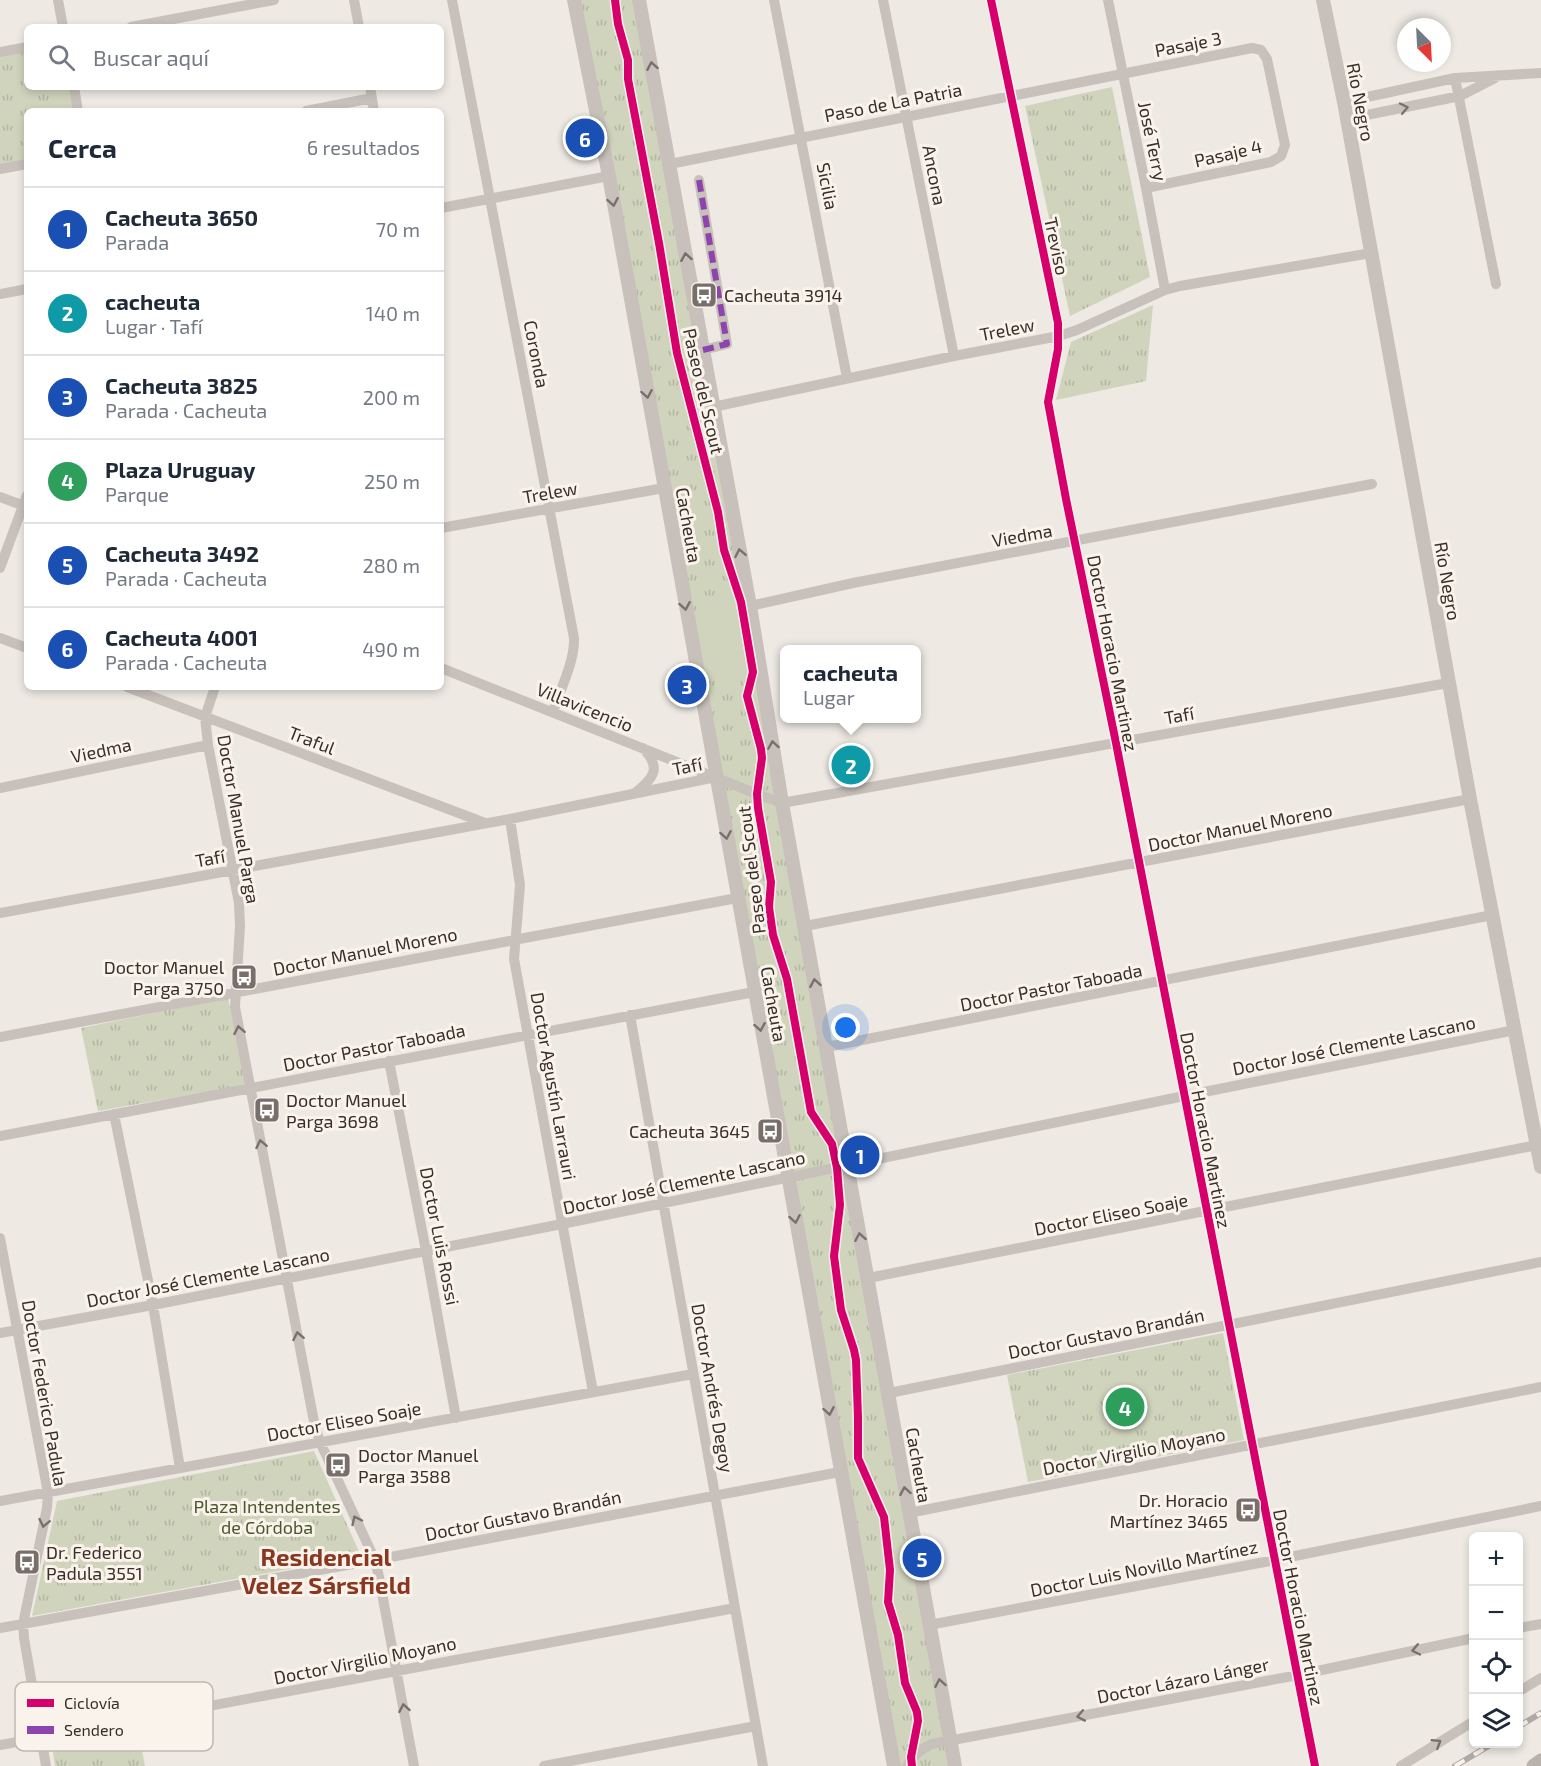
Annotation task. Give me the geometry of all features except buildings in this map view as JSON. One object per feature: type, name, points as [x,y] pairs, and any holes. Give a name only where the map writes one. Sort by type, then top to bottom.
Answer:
[{"type":"main road","points":[[1534,1766],[1541,1761]]},
{"type":"street","points":[[58,0],[62,24]]},
{"type":"street","points":[[147,24],[274,0]]},
{"type":"street","points":[[354,0],[358,24]]},
{"type":"street","name":"Coronda","points":[[452,0],[574,638],[575,647],[553,712]]},
{"type":"street","name":"Cacheuta","points":[[574,0],[609,176],[894,1766]]},
{"type":"street","name":"Cacheuta","points":[[639,0],[750,606],[782,803],[955,1766]]},
{"type":"street","name":"Sicilia","points":[[774,0],[847,378]]},
{"type":"street","name":"Ancona","points":[[883,0],[954,356]]},
{"type":"street","name":"Treviso","points":[[991,0],[1058,323],[1058,349],[1048,402],[1066,500]]},
{"type":"street","name":"José Terry","points":[[1108,0],[1165,290]]},
{"type":"street","name":"Río Negro","points":[[1323,0],[1344,102],[1448,683],[1541,1167]]},
{"type":"street","points":[[0,52],[24,47]]},
{"type":"street","name":"Pasaje 3","points":[[1122,74],[1252,48],[1261,50],[1268,59],[1285,145],[1281,156]]},
{"type":"street","points":[[1344,102],[1455,78],[1541,73]]},
{"type":"street","name":"Paso de La Patria","points":[[670,164],[1122,74]]},
{"type":"street","points":[[1347,119],[1460,96],[1497,76]]},
{"type":"street","points":[[1455,78],[1496,284]]},
{"type":"street","points":[[74,90],[78,108]]},
{"type":"street","points":[[317,108],[371,93],[374,108]]},
{"type":"street","name":"Pasaje 4","points":[[1146,188],[1271,162],[1281,156]]},
{"type":"street","points":[[0,169],[24,165]]},
{"type":"street","points":[[444,207],[609,176]]},
{"type":"street","points":[[699,180],[727,344],[703,350]]},
{"type":"street","name":"Trelew","points":[[713,407],[1059,336],[1180,285],[1371,253]]},
{"type":"street","points":[[0,294],[24,290]]},
{"type":"street","name":"Viedma","points":[[750,606],[853,583],[1372,484]]},
{"type":"street","name":"Trelew","points":[[444,527],[664,488]]},
{"type":"street","points":[[0,497],[24,503]]},
{"type":"street","name":"Doctor Horacio Martinez","points":[[1066,500],[1116,743],[1315,1766]]},
{"type":"street","points":[[0,568],[24,508]]},
{"type":"street","points":[[0,638],[24,647]]},
{"type":"street","name":"Villavicencio","points":[[444,669],[716,777]]},
{"type":"street","name":"Tafí","points":[[0,913],[510,819],[716,777],[782,803],[1448,683]]},
{"type":"street","name":"Traful","points":[[135,690],[485,823]]},
{"type":"street","points":[[204,717],[214,690]]},
{"type":"street","name":"Doctor Manuel Parga","points":[[204,717],[239,903],[240,926],[235,1006],[315,1427],[375,1560],[414,1766]]},
{"type":"street","name":"Viedma","points":[[0,788],[208,745]]},
{"type":"street","points":[[634,794],[653,776],[654,766],[651,756],[643,748]]},
{"type":"street","name":"Doctor Manuel Moreno","points":[[805,926],[1470,799]]},
{"type":"street","name":"Doctor Agustín Larrauri","points":[[510,819],[520,885],[514,959],[593,1392]]},
{"type":"street","name":"Doctor Manuel Moreno","points":[[0,1037],[737,897]]},
{"type":"street","name":"Doctor Pastor Taboada","points":[[827,1047],[1492,915]]},
{"type":"street","name":"Doctor Pastor Taboada","points":[[0,1136],[754,992]]},
{"type":"street","name":"Doctor Andrés Degoy","points":[[630,1015],[764,1766]]},
{"type":"street","name":"Doctor José Clemente Lascano","points":[[0,1333],[562,1224],[1515,1030]]},
{"type":"street","name":"Doctor Luis Rossi","points":[[389,1061],[456,1418]]},
{"type":"street","points":[[114,1114],[153,1305],[180,1468]]},
{"type":"street","name":"Doctor Eliseo Soaje","points":[[868,1278],[1537,1145]]},
{"type":"street","name":"Doctor Federico Padula","points":[[0,1238],[48,1493],[23,1624],[31,1682]]},
{"type":"street","name":"Doctor Gustavo Brandán","points":[[889,1393],[1541,1262]]},
{"type":"street","name":"Doctor Eliseo Soaje","points":[[0,1502],[693,1374]]},
{"type":"street","name":"Doctor Virgilio Moyano","points":[[909,1513],[1541,1387]]},
{"type":"street","name":"Doctor Gustavo Brandán","points":[[0,1628],[840,1472]]},
{"type":"street","name":"Doctor Luis Novillo Martínez","points":[[929,1626],[1275,1560],[1541,1506]]},
{"type":"street","name":"Doctor Virgilio Moyano","points":[[213,1706],[735,1608]]},
{"type":"street","points":[[1523,1627],[1541,1624]]},
{"type":"street","name":"Doctor Lázaro Lánger","points":[[907,1766],[911,1757],[932,1744],[1298,1675],[1469,1639]]},
{"type":"street","points":[[1523,1689],[1541,1678]]},
{"type":"street","points":[[1401,1766],[1469,1724]]},
{"type":"street","points":[[544,1766],[756,1726]]},
{"type":"street","name":"Doctor Virgilio Moyano","points":[[0,1746],[15,1743]]},
{"type":"street","name":"Doctor Federico Padula","points":[[43,1751],[46,1766]]},
{"type":"green space","points":[[574,0],[639,0],[955,1766],[894,1766]]},
{"type":"green space","points":[[24,51],[24,90],[70,90],[74,108],[24,108],[24,161],[0,165],[0,55]]},
{"type":"green space","points":[[1112,87],[1150,277],[1070,316],[1025,106]]},
{"type":"green space","points":[[1153,305],[1146,381],[1056,400],[1071,342]]},
{"type":"green space","points":[[734,599],[747,675],[709,681],[696,605]]},
{"type":"green space","points":[[228,998],[246,1085],[98,1111],[81,1028]]},
{"type":"green space","points":[[1223,1333],[1244,1440],[1028,1482],[1007,1375]]},
{"type":"green space","name":"Plaza Intendentes de Córdoba","points":[[314,1451],[361,1556],[32,1616],[57,1501]]},
{"type":"green space","points":[[142,1751],[145,1766],[55,1766],[53,1752]]},
{"type":"railway","points":[[1523,1724],[1541,1713]]},
{"type":"railway","points":[[1455,1766],[1485,1748]]},
{"type":"marked path","points":[[699,180],[727,344],[703,350]]},
{"type":"cycle path","name":"Paseo del Scout","points":[[615,0],[618,24],[628,60],[628,79],[677,353],[718,512],[724,550],[741,602],[753,672],[747,696],[762,758],[757,794],[771,882],[769,907],[773,935],[787,979],[811,1112],[832,1144],[837,1168],[840,1205],[834,1256],[841,1310],[856,1360],[858,1458],[884,1517],[890,1570],[888,1602],[898,1635],[905,1683],[917,1712],[918,1721],[911,1757],[912,1766]]},
{"type":"cycle path","points":[[991,0],[1058,323],[1058,349],[1048,402],[1315,1766]]},
{"type":"place","name":"Cacheuta 4001","points":[[585,138]]},
{"type":"place","name":"Cacheuta 3914","points":[[704,295]]},
{"type":"place","name":"Cacheuta 3825","points":[[687,685]]},
{"type":"place","name":"cacheuta","points":[[851,765]]},
{"type":"place","name":"Doctor Manuel Parga 3750","points":[[244,977]]},
{"type":"place","name":"Doctor Manuel Parga 3698","points":[[267,1110]]},
{"type":"place","name":"Cacheuta 3645","points":[[770,1131]]},
{"type":"place","name":"Cacheuta 3650","points":[[860,1155]]},
{"type":"place","name":"Plaza Uruguay","points":[[1125,1407]]},
{"type":"place","name":"Doctor Manuel Parga 3588","points":[[338,1465]]},
{"type":"place","name":"Dr. Horacio Martínez 3465","points":[[1248,1510]]},
{"type":"place","name":"Cacheuta 3492","points":[[922,1558]]},
{"type":"place","name":"Dr. Federico Padula 3551","points":[[27,1562]]},
{"type":"district","name":"Residencial Velez Sársfield","points":[[326,1570]]}]
